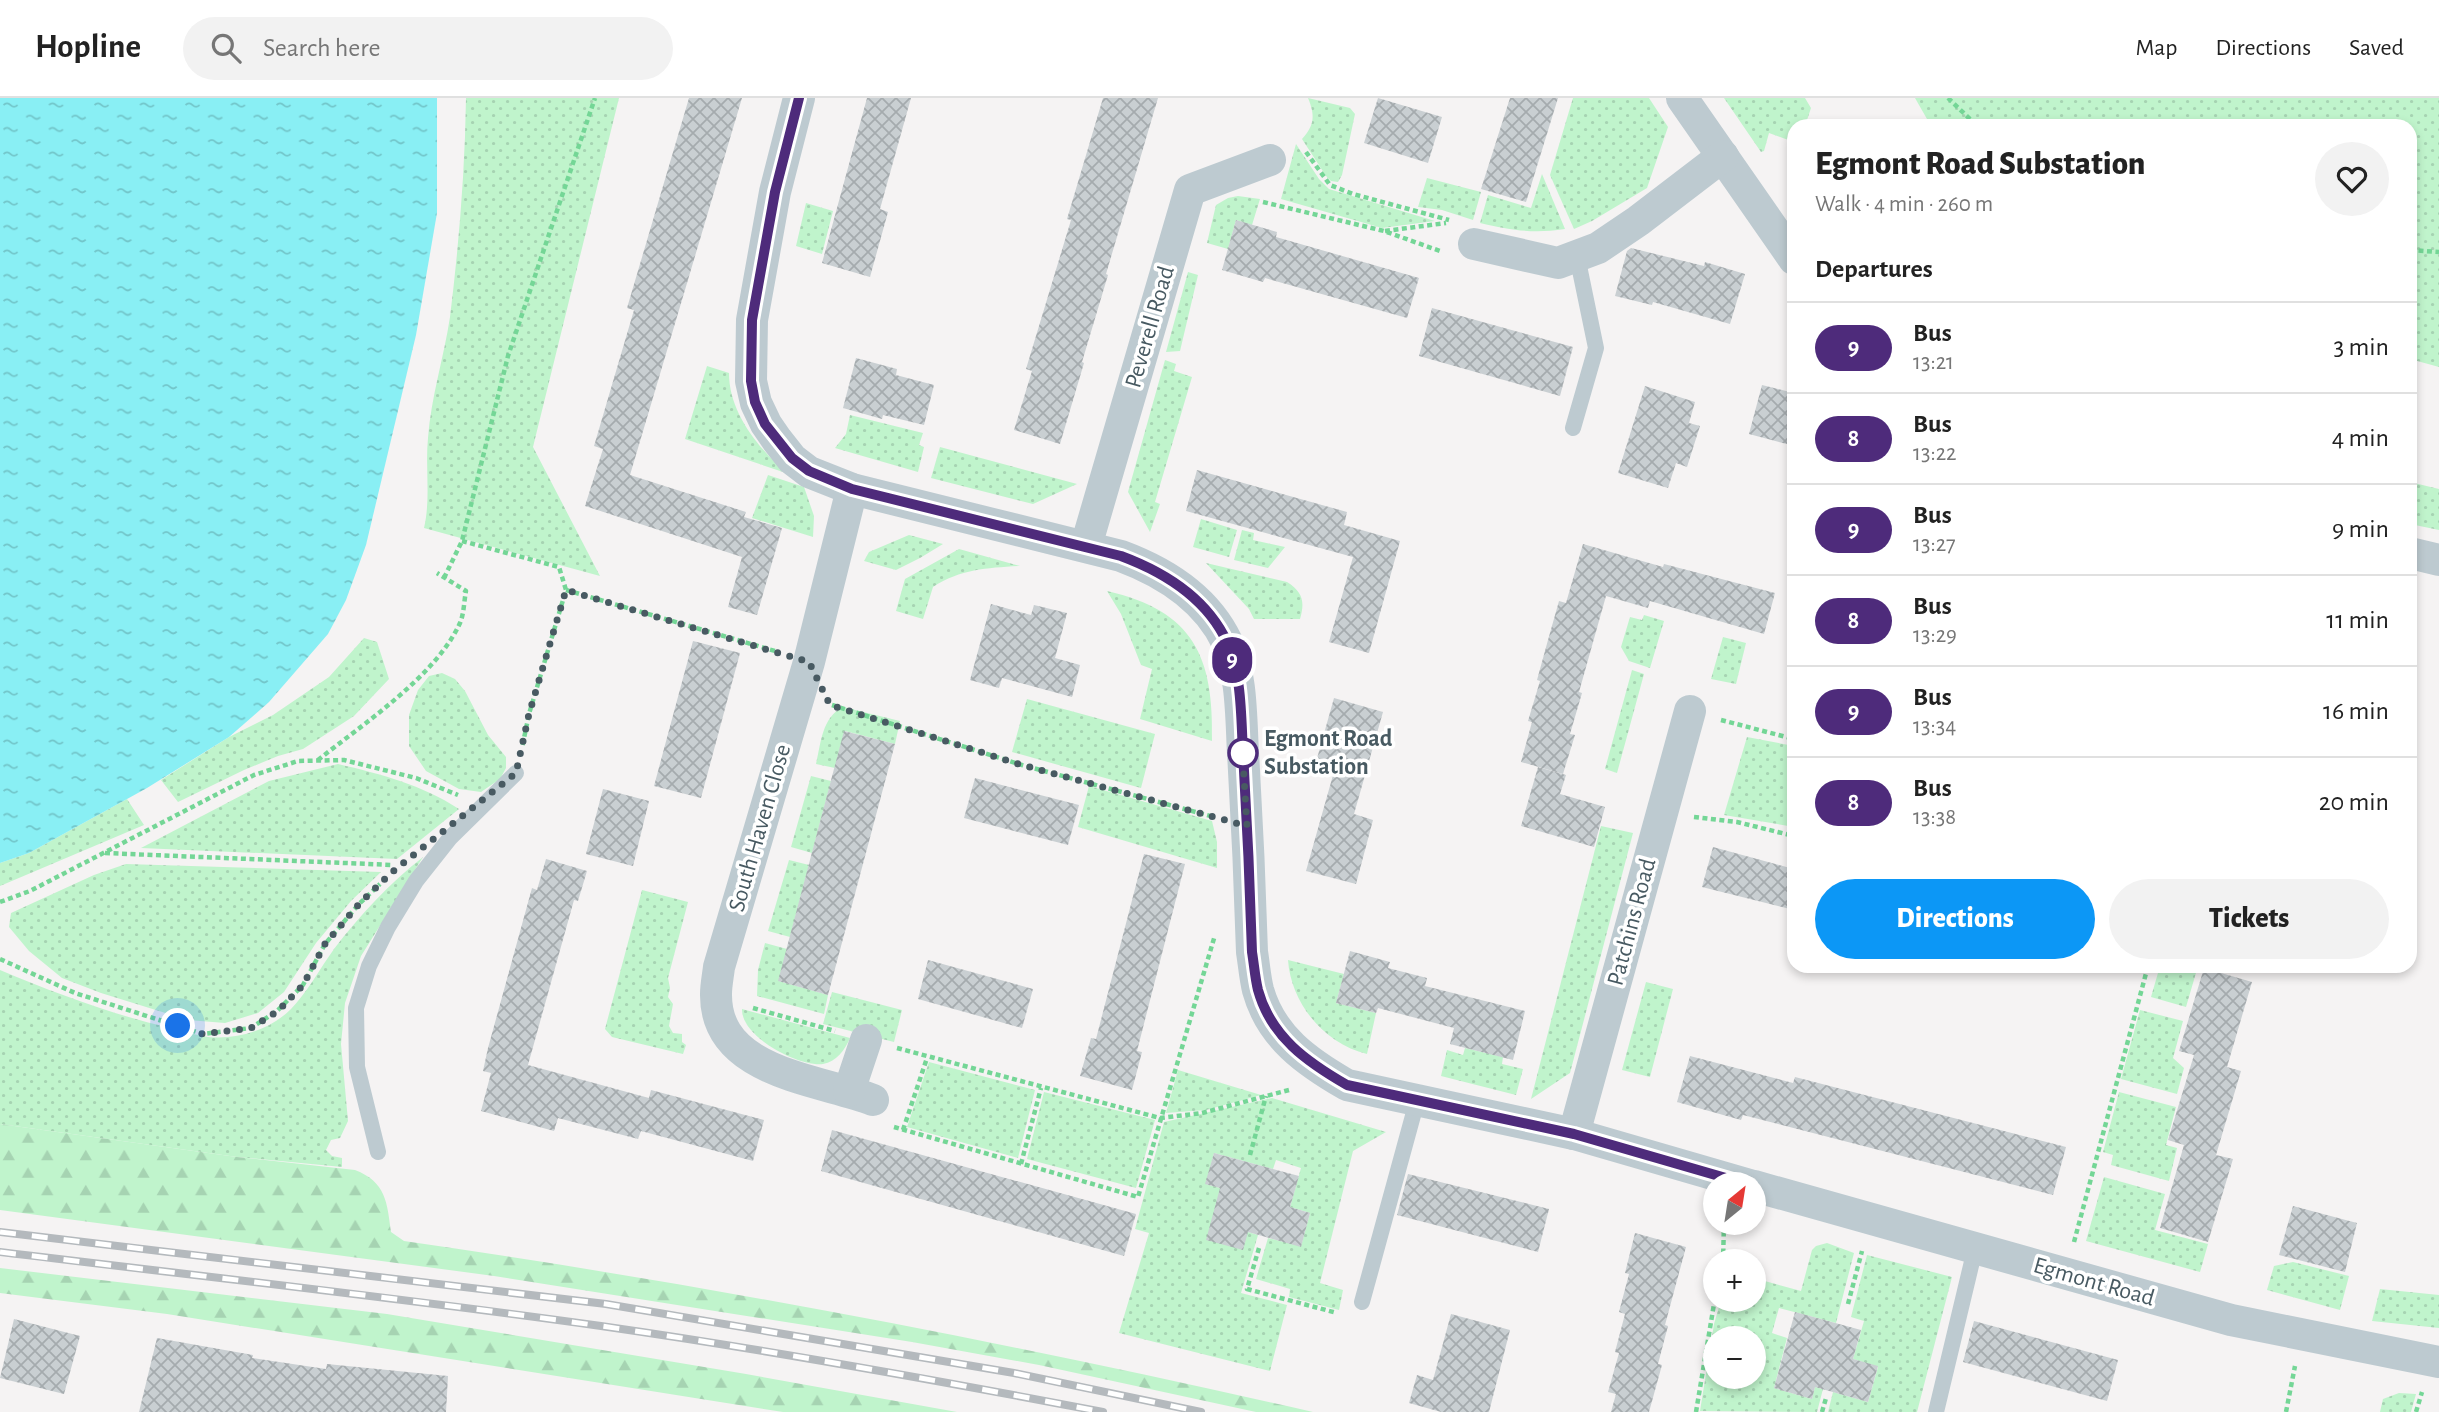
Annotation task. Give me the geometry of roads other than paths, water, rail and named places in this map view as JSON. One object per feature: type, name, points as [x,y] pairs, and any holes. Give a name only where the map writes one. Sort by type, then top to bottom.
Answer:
[{"type":"street","name":"Egmont Road","points":[[799,98],[775,192],[752,320],[751,381],[755,402],[765,424],[792,458],[809,471],[852,489],[1086,546],[1144,565],[1181,587],[1215,622],[1228,643],[1239,690],[1252,952],[1258,989],[1275,1027],[1317,1069],[1347,1085],[1574,1134],[1707,1172]]},
{"type":"street","points":[[1682,98],[1787,249]]},
{"type":"street","points":[[1474,244],[1558,263],[1598,248],[1639,221],[1723,156]]},
{"type":"street","name":"Peverell Road","points":[[1086,546],[1189,190],[1270,159]]},
{"type":"street","name":"South Haven Close","points":[[852,489],[809,662],[719,967],[716,996],[725,1031],[743,1052],[766,1067],[800,1079],[861,1095],[866,1040]]},
{"type":"street","points":[[2417,555],[2439,560]]},
{"type":"street","name":"Patchins Road","points":[[1574,1134],[1690,711]]},
{"type":"street","name":"Egmont Road","points":[[1766,1189],[2231,1320],[2439,1362]]},
{"type":"lane","points":[[1573,428],[1596,348],[1577,256]]},
{"type":"lane","points":[[378,1153],[357,1067],[356,1008],[369,966],[388,927],[416,881],[450,838],[516,773]]},
{"type":"lane","points":[[1362,1302],[1417,1101]]},
{"type":"lane","points":[[1936,1412],[1975,1249]]},
{"type":"water","points":[[0,98],[437,98],[437,213],[416,335],[366,545],[346,600],[328,634],[269,702],[229,737],[147,788],[29,853],[0,863]]},
{"type":"railway","points":[[0,1232],[606,1304],[1014,1373],[1201,1412]]},
{"type":"railway","points":[[0,1252],[601,1326],[852,1366],[1103,1412]]},
{"type":"place","name":"Egmont Road Substation","points":[[1243,753]]}]
